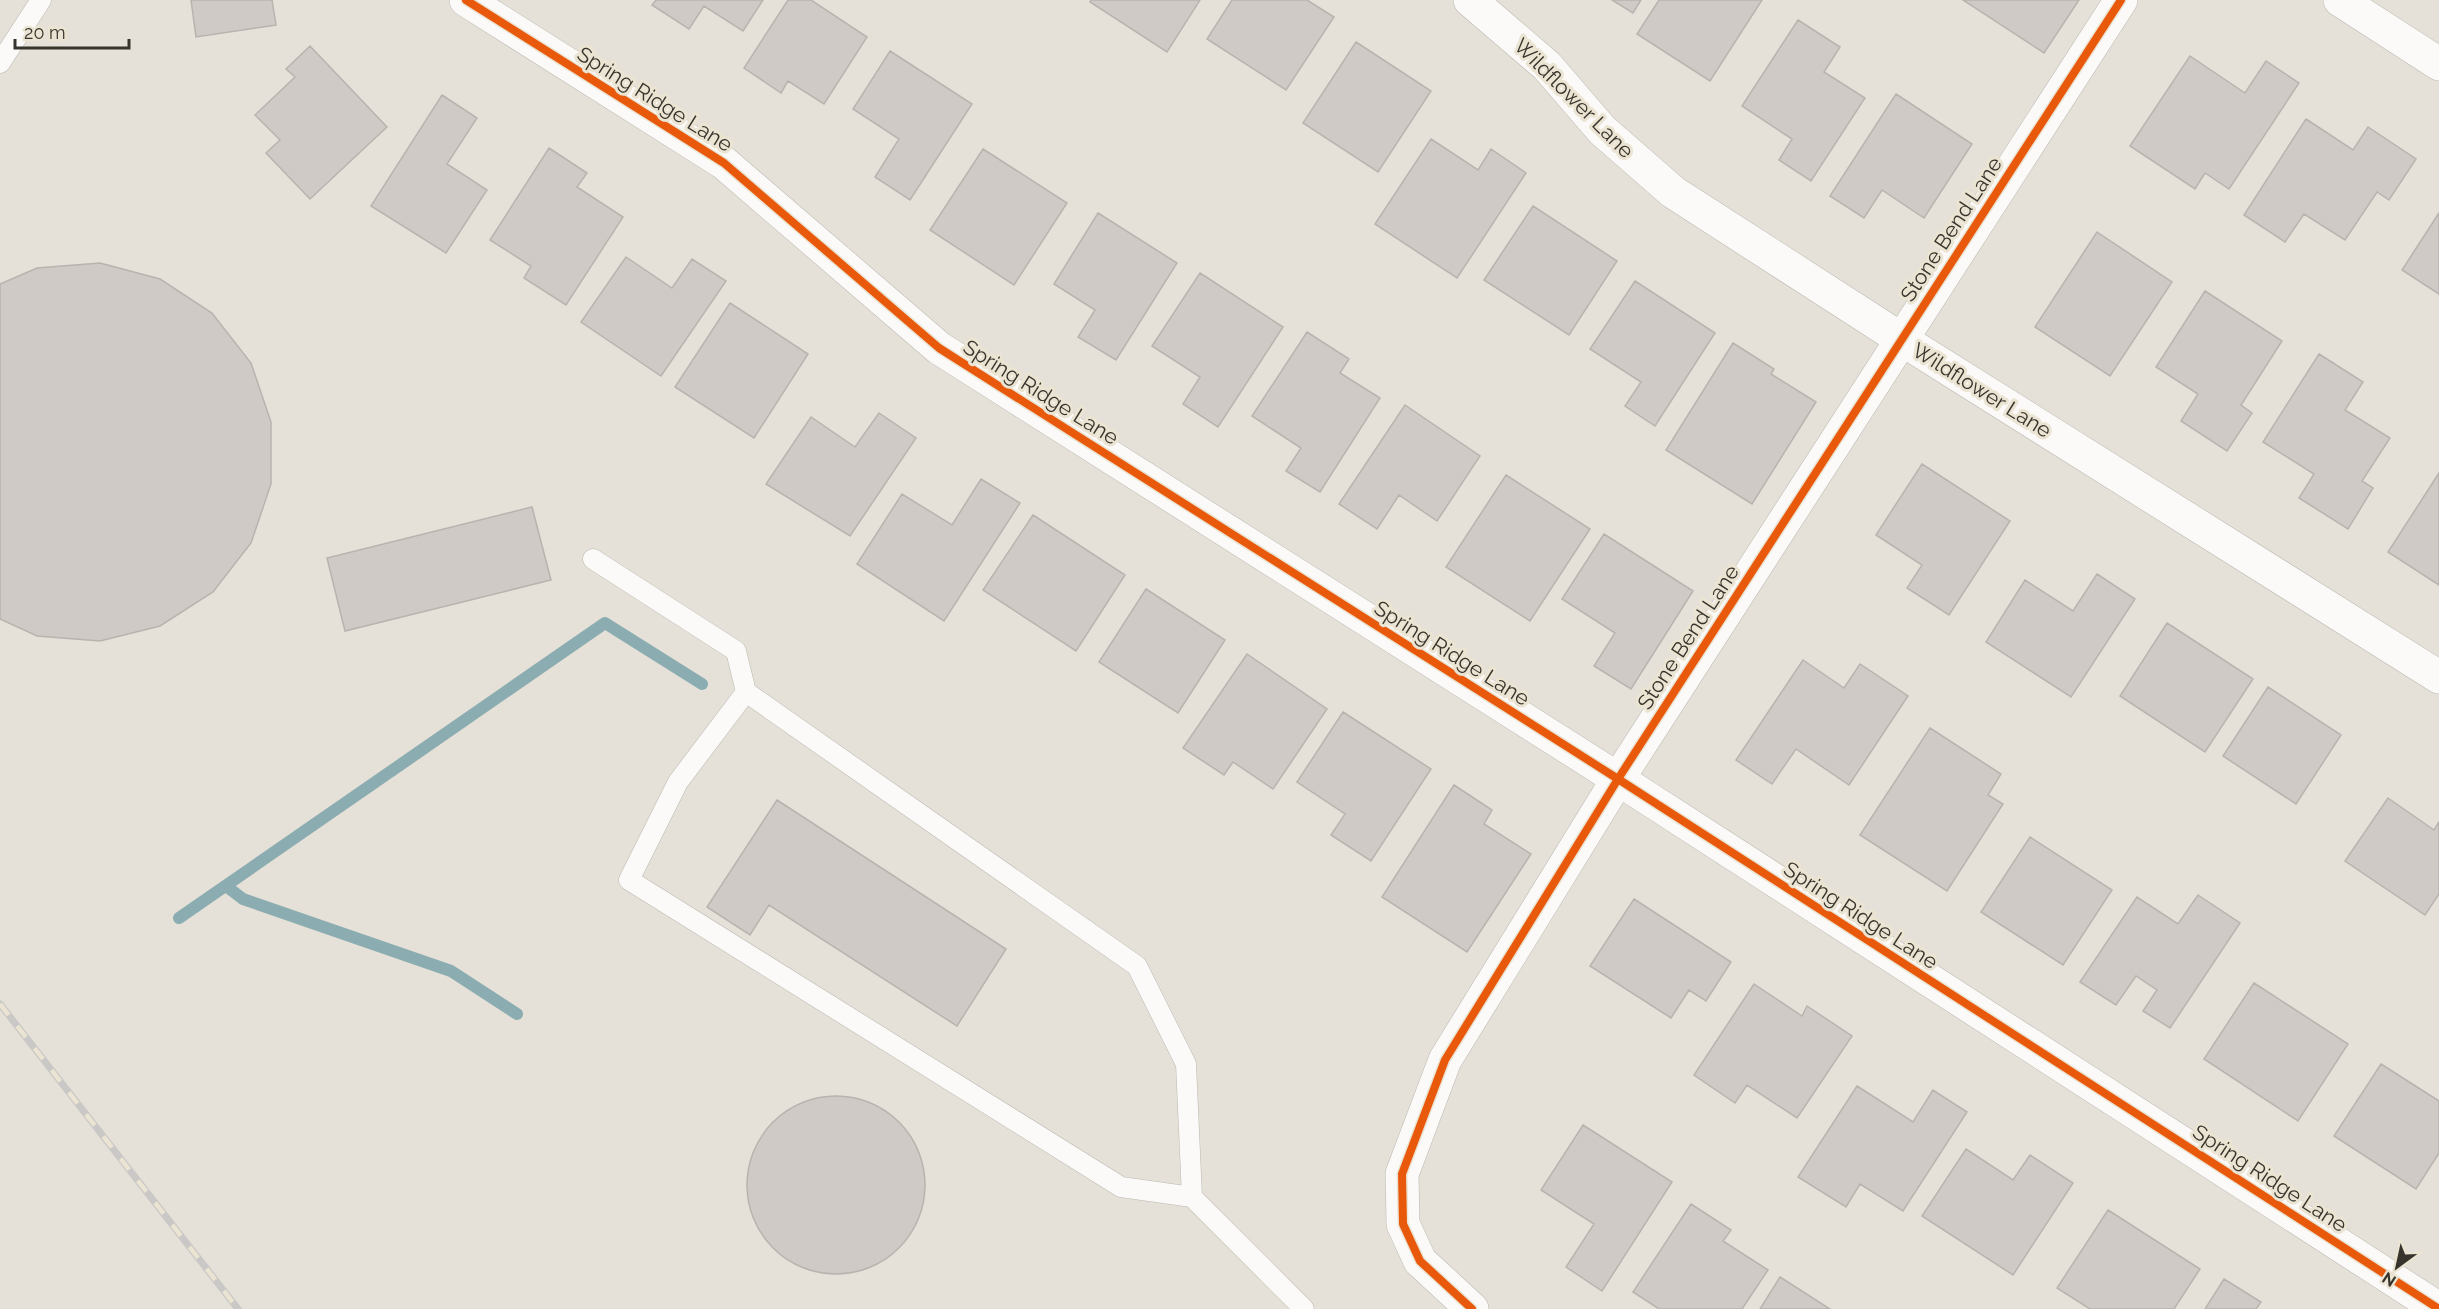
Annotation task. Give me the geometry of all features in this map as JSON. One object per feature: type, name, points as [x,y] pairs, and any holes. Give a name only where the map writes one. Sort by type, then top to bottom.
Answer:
[{"type":"street","name":"Spring Ridge Lane","points":[[466,0],[724,163],[939,348],[1618,779],[2439,1309]]},
{"type":"street","name":"Wildflower Lane","points":[[1470,0],[1547,66],[1602,130],[1673,192],[1900,339],[2439,677]]},
{"type":"street","name":"Stone Bend Lane","points":[[1472,1309],[1420,1261],[1403,1224],[1402,1174],[1445,1060],[1618,779],[2121,0]]},
{"type":"street","points":[[2340,0],[2439,64]]},
{"type":"lane","points":[[0,63],[41,0]]},
{"type":"lane","points":[[593,559],[736,651],[746,692],[1137,966],[1186,1064],[1192,1197]]},
{"type":"lane","points":[[746,692],[678,782],[629,880],[1121,1187],[1192,1197],[1304,1309]]},
{"type":"building","points":[[191,0],[272,0],[276,25],[196,37]]},
{"type":"building","points":[[656,0],[763,0],[743,31],[704,6],[689,29],[652,5]]},
{"type":"building","points":[[788,0],[811,0],[867,37],[824,104],[788,81],[781,93],[744,68]]},
{"type":"building","points":[[1091,0],[1200,0],[1167,52],[1090,2]]},
{"type":"building","points":[[1232,0],[1307,0],[1334,17],[1286,90],[1207,39]]},
{"type":"building","points":[[1612,0],[1641,0],[1633,13]]},
{"type":"building","points":[[1659,0],[1762,0],[1710,81],[1637,34]]},
{"type":"building","points":[[1963,0],[2079,0],[2044,53]]},
{"type":"building","points":[[1798,20],[1840,47],[1824,72],[1865,98],[1811,181],[1779,160],[1792,139],[1742,106]]},
{"type":"building","points":[[1356,42],[1431,91],[1378,172],[1303,123]]},
{"type":"building","points":[[310,46],[387,127],[310,199],[266,153],[280,140],[255,115],[295,77],[286,69]]},
{"type":"building","points":[[890,51],[972,104],[910,200],[875,177],[899,139],[853,109]]},
{"type":"building","points":[[2190,56],[2245,93],[2266,61],[2299,83],[2229,189],[2205,173],[2195,189],[2130,146]]},
{"type":"building","points":[[1896,94],[1972,144],[1924,218],[1882,190],[1864,218],[1830,196]]},
{"type":"building","points":[[442,95],[477,118],[447,164],[487,190],[446,253],[371,206]]},
{"type":"building","points":[[2306,119],[2353,150],[2368,127],[2416,159],[2389,200],[2377,192],[2345,240],[2304,214],[2285,242],[2244,215]]},
{"type":"building","points":[[1431,139],[1478,170],[1491,149],[1526,173],[1457,278],[1375,224]]},
{"type":"building","points":[[549,148],[587,173],[577,187],[623,217],[566,305],[524,278],[531,266],[490,240]]},
{"type":"building","points":[[983,149],[1067,203],[1014,285],[930,230]]},
{"type":"building","points":[[1533,206],[1617,261],[1569,335],[1484,280]]},
{"type":"building","points":[[1098,213],[1177,263],[1116,360],[1078,337],[1095,310],[1054,284]]},
{"type":"building","points":[[2439,213],[2439,294],[2402,270]]},
{"type":"building","points":[[2097,232],[2172,282],[2110,376],[2035,327]]},
{"type":"building","points":[[626,257],[672,288],[692,259],[726,281],[661,376],[581,322]]},
{"type":"building","points":[[100,263],[160,279],[212,313],[251,363],[271,422],[271,484],[251,543],[213,592],[160,626],[100,641],[37,636],[0,619],[0,284],[37,268]]},
{"type":"building","points":[[1200,273],[1283,327],[1218,427],[1183,404],[1200,377],[1152,346]]},
{"type":"building","points":[[1635,281],[1715,333],[1655,426],[1625,406],[1641,382],[1590,349]]},
{"type":"building","points":[[2205,291],[2282,341],[2241,405],[2252,413],[2227,451],[2181,421],[2198,394],[2156,367]]},
{"type":"building","points":[[730,303],[808,354],[754,438],[675,387]]},
{"type":"building","points":[[1307,332],[1349,359],[1340,373],[1380,398],[1320,492],[1286,471],[1301,448],[1252,416]]},
{"type":"building","points":[[1733,343],[1774,369],[1771,374],[1816,402],[1752,504],[1666,450]]},
{"type":"building","points":[[2319,354],[2363,382],[2345,410],[2390,438],[2362,481],[2373,488],[2348,529],[2299,498],[2314,474],[2263,442]]},
{"type":"building","points":[[1405,405],[1480,456],[1437,521],[1399,495],[1377,529],[1339,504]]},
{"type":"building","points":[[879,413],[916,438],[850,536],[766,484],[811,417],[855,447]]},
{"type":"building","points":[[1922,464],[2010,521],[1949,615],[1907,588],[1922,565],[1876,535]]},
{"type":"building","points":[[2439,473],[2439,585],[2388,552]]},
{"type":"building","points":[[1506,475],[1590,529],[1530,621],[1446,567]]},
{"type":"building","points":[[981,479],[1020,503],[944,621],[857,564],[902,494],[952,525]]},
{"type":"building","points":[[532,507],[551,580],[345,631],[327,558]]},
{"type":"building","points":[[1033,515],[1125,575],[1076,651],[983,590]]},
{"type":"building","points":[[1604,534],[1693,591],[1631,689],[1594,666],[1615,633],[1562,599]]},
{"type":"building","points":[[2097,574],[2135,599],[2071,697],[1986,642],[2025,580],[2073,611]]},
{"type":"building","points":[[1146,589],[1225,640],[1178,713],[1099,662]]},
{"type":"building","points":[[2167,623],[2253,679],[2205,752],[2120,696]]},
{"type":"building","points":[[1247,654],[1327,709],[1273,789],[1233,762],[1224,775],[1183,748]]},
{"type":"building","points":[[1803,660],[1844,688],[1860,664],[1908,696],[1849,785],[1796,749],[1772,784],[1736,760]]},
{"type":"building","points":[[2268,687],[2341,735],[2296,804],[2223,756]]},
{"type":"building","points":[[1343,712],[1431,769],[1371,861],[1331,835],[1345,814],[1297,782]]},
{"type":"building","points":[[1930,728],[2001,774],[1988,795],[2003,804],[1947,891],[1860,835]]},
{"type":"building","points":[[1454,785],[1492,810],[1484,824],[1531,854],[1467,952],[1382,897]]},
{"type":"building","points":[[2388,798],[2434,830],[2439,822],[2439,894],[2425,915],[2345,861]]},
{"type":"building","points":[[777,800],[1006,949],[957,1026],[769,905],[750,935],[707,907]]},
{"type":"building","points":[[2030,837],[2112,890],[2063,965],[1981,912]]},
{"type":"building","points":[[2198,895],[2240,923],[2170,1028],[2143,1011],[2157,990],[2136,976],[2116,1005],[2080,982],[2137,897],[2178,924]]},
{"type":"building","points":[[1634,899],[1731,962],[1706,1001],[1689,990],[1671,1018],[1590,966]]},
{"type":"building","points":[[2254,983],[2348,1044],[2298,1121],[2204,1059]]},
{"type":"building","points":[[1754,984],[1802,1016],[1807,1006],[1852,1036],[1797,1118],[1747,1085],[1735,1103],[1694,1075]]},
{"type":"building","points":[[2381,1064],[2439,1101],[2439,1153],[2416,1189],[2334,1136]]},
{"type":"building","points":[[1857,1086],[1913,1122],[1933,1090],[1967,1112],[1903,1211],[1860,1184],[1846,1207],[1798,1177]]},
{"type":"building","points":[[836,1096],[870,1103],[899,1122],[918,1151],[925,1185],[918,1219],[899,1248],[870,1267],[836,1274],[802,1267],[773,1248],[754,1219],[747,1185],[754,1151],[773,1122],[802,1103]]},
{"type":"building","points":[[1583,1125],[1672,1182],[1602,1291],[1566,1267],[1594,1224],[1541,1190]]},
{"type":"building","points":[[1966,1149],[2013,1180],[2030,1155],[2073,1183],[2013,1275],[1922,1216]]},
{"type":"building","points":[[1691,1204],[1731,1230],[1723,1241],[1768,1270],[1742,1309],[1659,1309],[1633,1292]]},
{"type":"building","points":[[2108,1210],[2200,1269],[2174,1309],[2090,1309],[2057,1288]]},
{"type":"building","points":[[1780,1277],[1830,1309],[1760,1309]]},
{"type":"building","points":[[2224,1279],[2261,1302],[2256,1309],[2205,1309]]},
{"type":"waterway","points":[[179,918],[605,623],[702,684]]},
{"type":"waterway","points":[[226,886],[243,899],[451,971],[517,1014]]},
{"type":"railway","points":[[0,1004],[238,1309]]},
{"type":"cycle path","points":[[466,0],[724,163],[939,348],[1618,779],[2439,1309]]},
{"type":"cycle path","points":[[1472,1309],[1420,1261],[1403,1224],[1402,1174],[1445,1060],[1618,779],[2121,0]]}]
